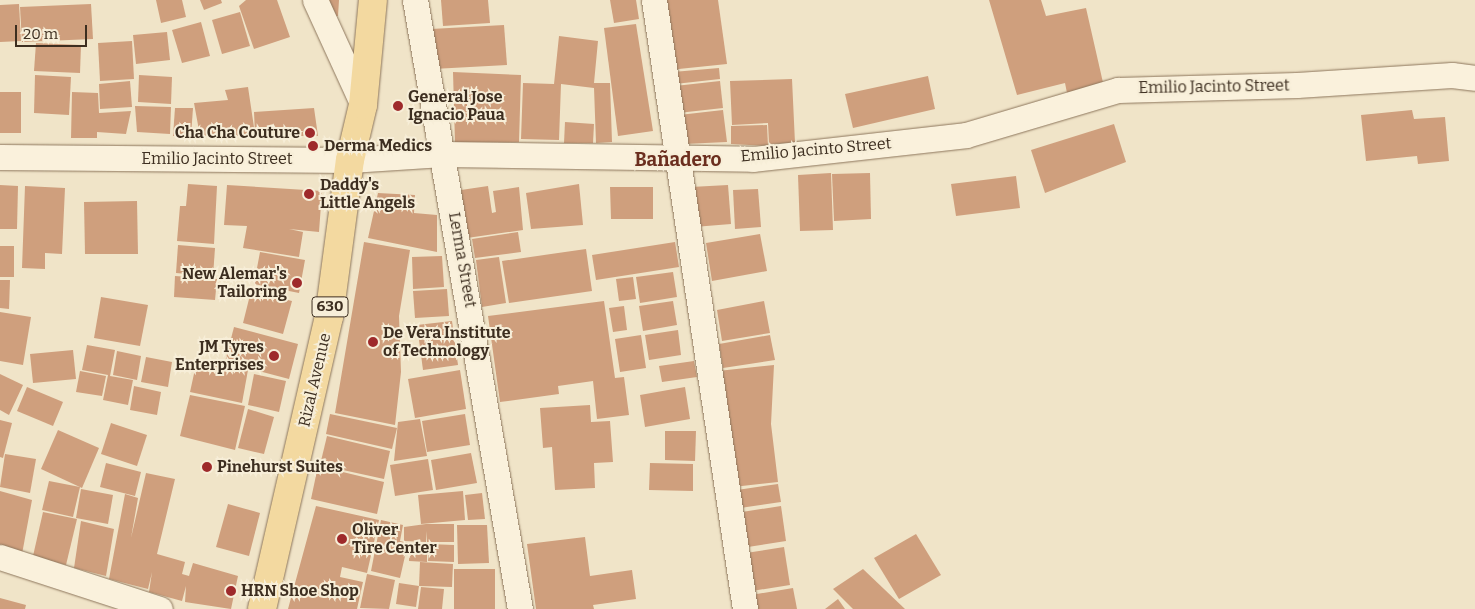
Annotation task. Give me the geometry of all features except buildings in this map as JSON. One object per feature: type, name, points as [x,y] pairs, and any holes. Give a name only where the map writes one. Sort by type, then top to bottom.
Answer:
[{"type":"main road","name":"Rizal Avenue","points":[[262,609],[329,317],[350,160],[363,105],[372,0]]},
{"type":"street","points":[[315,0],[363,105]]},
{"type":"street","name":"Lerma Street","points":[[415,0],[520,609]]},
{"type":"street","points":[[654,0],[745,609]]},
{"type":"street","name":"Emilio Jacinto Street","points":[[0,158],[350,160],[443,154],[677,156],[753,159],[966,135],[1118,90],[1297,85],[1452,74],[1475,78]]},
{"type":"street","points":[[0,557],[160,609]]},
{"type":"place","name":"General Jose Ignacio Paua","points":[[398,106]]},
{"type":"place","name":"Cha Cha Couture","points":[[310,133]]},
{"type":"place","name":"Derma Medics","points":[[313,146]]},
{"type":"place","name":"Daddy's Little Angels","points":[[309,194]]},
{"type":"place","name":"New Alemar's Tailoring","points":[[297,283]]},
{"type":"place","name":"De Vera Institute of Technology","points":[[373,342]]},
{"type":"place","name":"JM Tyres Enterprises","points":[[274,356]]},
{"type":"place","name":"Pinehurst Suites","points":[[207,467]]},
{"type":"place","name":"Oliver Tire Center","points":[[342,539]]},
{"type":"place","name":"HRN Shoe Shop","points":[[231,591]]},
{"type":"district","name":"Bañadero","points":[[678,160]]}]
